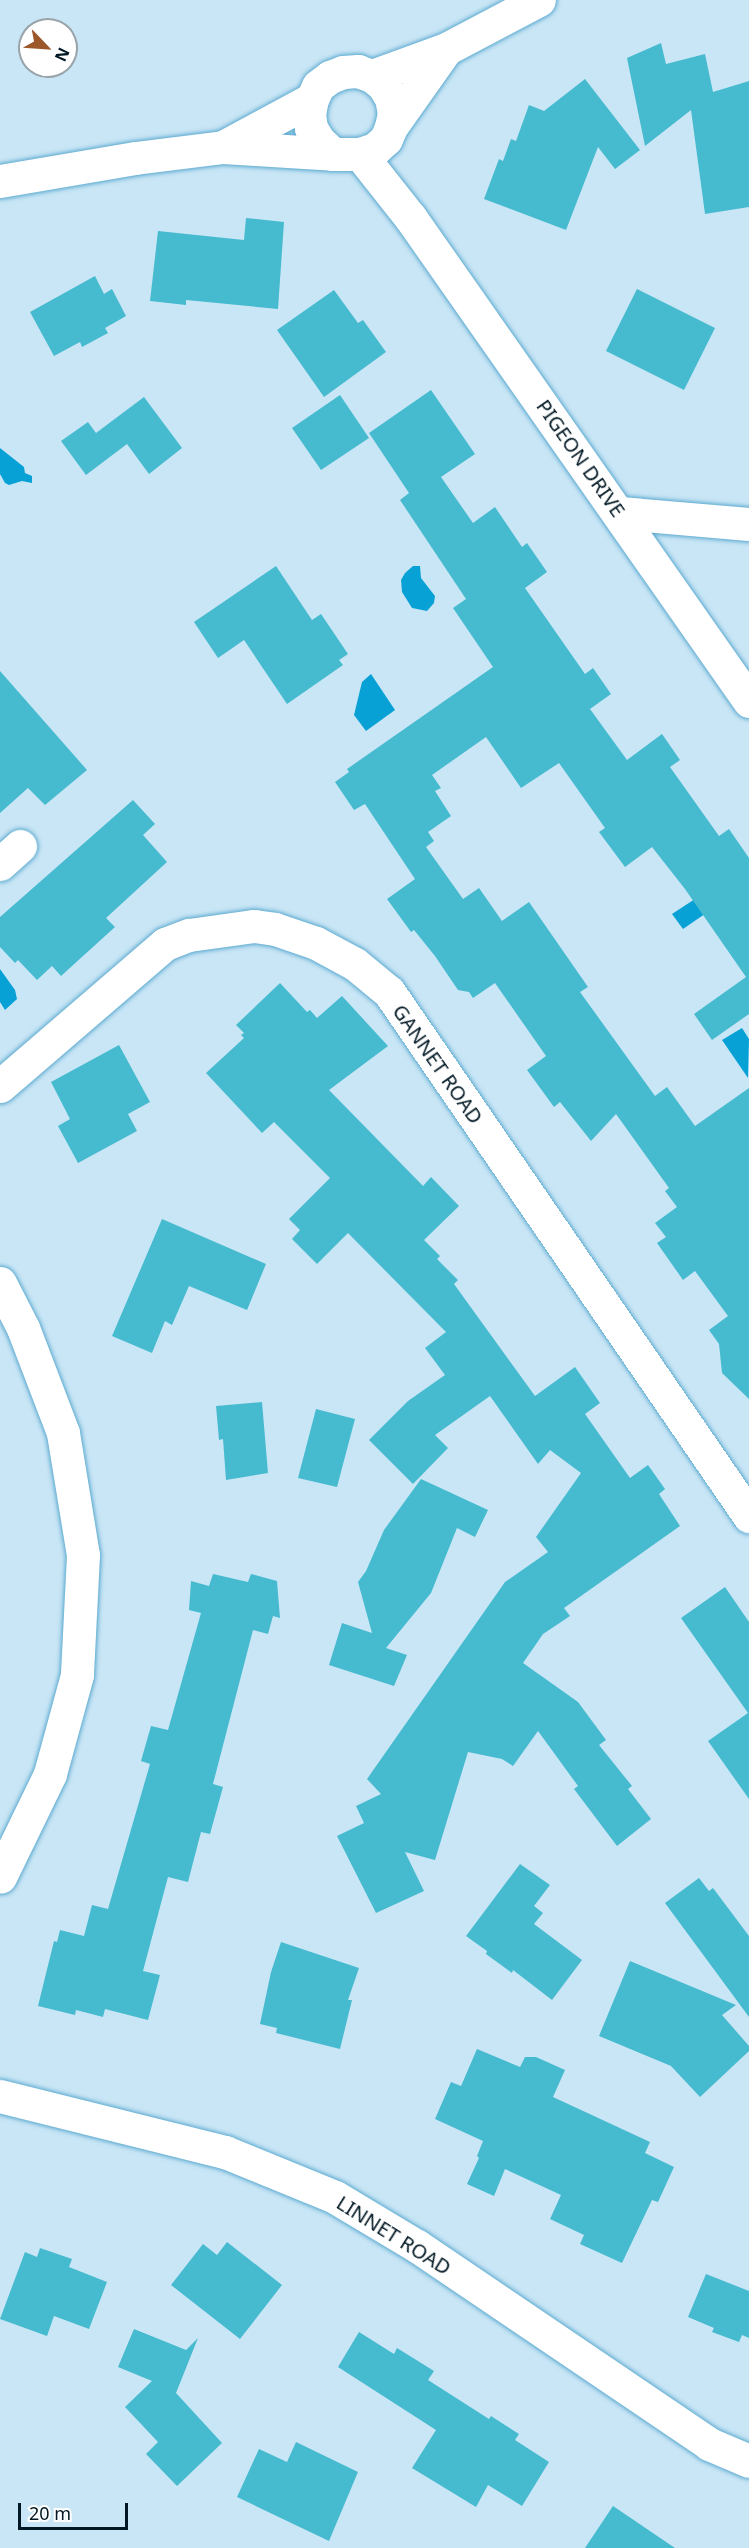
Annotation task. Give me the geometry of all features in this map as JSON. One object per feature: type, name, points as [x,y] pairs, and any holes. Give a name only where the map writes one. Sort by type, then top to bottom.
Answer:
[{"type":"street","points":[[372,76],[446,49],[539,0]]},
{"type":"street","points":[[368,143],[446,49]]},
{"type":"street","points":[[0,181],[135,158],[223,147],[368,143],[394,112],[391,98],[383,85],[372,76],[358,71],[336,74],[318,86],[312,99],[223,147]]},
{"type":"street","name":"PIGEON DRIVE","points":[[312,99],[309,114],[312,128],[319,141],[368,143],[410,217],[620,513],[749,701]]},
{"type":"street","points":[[620,513],[749,524]]},
{"type":"street","name":"GANNET ROAD","points":[[0,1086],[165,944],[189,935],[254,926],[275,929],[316,944],[355,964],[388,992],[749,1516]]},
{"type":"street","points":[[0,1283],[23,1328],[63,1432],[82,1555],[77,1675],[50,1774],[0,1877]]},
{"type":"street","name":"LINNET ROAD","points":[[0,2096],[225,2152],[335,2197],[417,2246],[709,2444],[749,2461]]},
{"type":"water","points":[[0,448],[24,467],[25,473],[32,476],[32,483],[22,481],[9,485],[5,483],[0,474]]},
{"type":"water","points":[[413,566],[420,566],[421,578],[435,596],[434,603],[427,611],[412,608],[402,592],[401,580],[405,573]]},
{"type":"water","points":[[371,674],[395,710],[366,731],[354,715],[362,682]]},
{"type":"water","points":[[698,897],[715,907],[683,929],[672,914]]},
{"type":"water","points":[[0,969],[15,990],[17,999],[5,1010],[0,1002]]},
{"type":"water","points":[[742,1028],[749,1039],[748,1078],[722,1040]]},
{"type":"building","points":[[661,43],[666,64],[705,54],[713,92],[749,81],[749,207],[705,214],[691,110],[645,146],[627,58]]},
{"type":"building","points":[[585,79],[640,150],[615,169],[598,147],[566,230],[484,199],[499,159],[503,161],[511,139],[516,141],[529,105],[544,111]]},
{"type":"building","points":[[246,218],[284,222],[278,309],[186,300],[186,305],[150,301],[158,231],[244,240]]},
{"type":"building","points":[[95,276],[104,294],[112,289],[126,316],[105,328],[108,333],[82,347],[80,342],[54,356],[30,312]]},
{"type":"building","points":[[637,289],[715,328],[684,390],[606,351]]},
{"type":"building","points":[[334,290],[358,323],[363,320],[386,352],[324,397],[277,330]]},
{"type":"building","points":[[431,390],[475,454],[441,477],[473,523],[495,507],[522,547],[527,543],[547,572],[525,588],[585,674],[593,668],[611,694],[590,709],[627,760],[662,734],[680,760],[670,767],[719,836],[729,829],[749,858],[749,1014],[712,1040],[694,1014],[746,977],[685,889],[652,847],[625,867],[599,832],[605,828],[559,763],[521,788],[486,737],[432,775],[441,788],[435,791],[451,816],[428,832],[434,841],[426,847],[463,899],[479,888],[502,921],[529,902],[588,987],[580,992],[655,1096],[667,1087],[695,1126],[749,1088],[749,1399],[722,1373],[719,1344],[709,1330],[728,1316],[695,1271],[683,1280],[657,1243],[666,1237],[655,1223],[677,1207],[665,1191],[669,1188],[616,1114],[591,1141],[560,1102],[554,1107],[527,1070],[546,1056],[495,983],[473,998],[469,992],[458,990],[435,956],[414,930],[411,932],[387,899],[415,879],[365,804],[354,810],[335,782],[349,772],[347,769],[493,667],[453,608],[466,599],[400,500],[409,493],[369,433]]},
{"type":"building","points":[[340,395],[369,438],[321,470],[292,428]]},
{"type":"building","points":[[144,397],[182,448],[149,474],[127,444],[86,475],[61,441],[88,422],[96,433]]},
{"type":"building","points":[[276,566],[312,620],[321,614],[348,654],[339,660],[343,665],[287,704],[244,640],[218,658],[194,622]]},
{"type":"building","points":[[0,671],[87,770],[45,805],[28,788],[0,813]]},
{"type":"building","points":[[133,800],[155,824],[143,835],[167,862],[106,918],[115,927],[61,976],[52,966],[37,980],[18,960],[15,963],[0,947],[0,917]]},
{"type":"building","points":[[280,983],[307,1012],[310,1010],[317,1018],[342,996],[388,1046],[329,1090],[423,1186],[431,1177],[459,1206],[424,1240],[440,1256],[437,1259],[458,1280],[454,1284],[535,1396],[575,1367],[600,1403],[585,1414],[630,1478],[648,1465],[665,1489],[659,1494],[680,1526],[564,1608],[570,1616],[543,1634],[523,1663],[578,1702],[606,1740],[599,1745],[632,1786],[628,1789],[651,1819],[617,1846],[574,1789],[578,1786],[538,1731],[513,1766],[502,1759],[468,1752],[435,1860],[405,1852],[424,1891],[376,1913],[337,1836],[364,1823],[356,1806],[381,1794],[367,1779],[505,1582],[548,1552],[536,1537],[581,1473],[550,1450],[538,1464],[490,1396],[435,1435],[448,1448],[413,1484],[369,1440],[408,1401],[445,1375],[425,1348],[446,1332],[348,1233],[317,1264],[292,1239],[300,1230],[289,1219],[330,1178],[274,1122],[262,1133],[206,1073],[244,1038],[241,1035],[244,1033],[236,1025]]},
{"type":"building","points":[[119,1045],[150,1102],[128,1114],[137,1131],[78,1163],[58,1126],[70,1119],[51,1082]]},
{"type":"building","points":[[162,1219],[266,1264],[247,1310],[189,1286],[172,1325],[165,1321],[152,1353],[112,1336]]},
{"type":"building","points":[[262,1402],[268,1473],[226,1480],[223,1439],[219,1440],[216,1406]]},
{"type":"building","points":[[316,1409],[355,1419],[337,1487],[298,1478]]},
{"type":"building","points":[[421,1479],[488,1510],[475,1537],[457,1528],[431,1593],[386,1648],[407,1655],[394,1686],[329,1665],[342,1623],[372,1633],[358,1582],[366,1571],[384,1530]]},
{"type":"building","points":[[213,1574],[248,1582],[251,1574],[277,1581],[280,1618],[273,1616],[268,1634],[253,1630],[213,1784],[223,1787],[210,1834],[201,1832],[188,1882],[168,1877],[143,1971],[160,1975],[148,2020],[105,2009],[103,2017],[76,2010],[75,2015],[38,2006],[54,1941],[57,1942],[60,1930],[84,1936],[92,1905],[108,1909],[150,1764],[141,1761],[151,1726],[168,1730],[201,1613],[189,1610],[191,1581],[209,1586]]},
{"type":"building","points":[[725,1587],[749,1622],[749,1799],[708,1741],[748,1713],[681,1618]]},
{"type":"building","points":[[520,1864],[550,1885],[534,1906],[543,1913],[534,1924],[582,1960],[552,2000],[513,1970],[512,1973],[486,1954],[487,1951],[466,1936]]},
{"type":"building","points":[[699,1878],[709,1891],[713,1888],[749,1936],[749,2017],[665,1903]]},
{"type":"building","points":[[281,1942],[359,1968],[348,2000],[352,2000],[340,2049],[276,2033],[277,2028],[260,2024],[271,1972]]},
{"type":"building","points":[[630,1961],[736,2005],[722,2015],[749,2046],[749,2051],[700,2097],[671,2066],[599,2036]]},
{"type":"building","points":[[477,2049],[520,2067],[525,2057],[536,2057],[565,2070],[553,2097],[650,2142],[645,2153],[674,2167],[658,2202],[652,2200],[622,2263],[580,2244],[584,2235],[550,2219],[561,2195],[505,2169],[494,2196],[467,2184],[479,2158],[477,2156],[483,2141],[435,2119],[451,2082],[461,2086]]},
{"type":"building","points":[[227,2242],[282,2285],[240,2339],[171,2285],[203,2244],[217,2255]]},
{"type":"building","points":[[40,2248],[72,2259],[69,2267],[107,2282],[89,2329],[54,2316],[47,2336],[0,2319],[25,2252],[37,2257]]},
{"type":"building","points":[[706,2274],[749,2291],[749,2338],[742,2335],[739,2342],[712,2332],[714,2328],[688,2317]]},
{"type":"building","points":[[134,2329],[186,2350],[198,2338],[176,2393],[222,2443],[177,2486],[146,2454],[158,2442],[125,2407],[152,2381],[118,2367]]},
{"type":"building","points":[[359,2332],[394,2354],[397,2348],[434,2371],[428,2380],[489,2419],[491,2416],[519,2434],[515,2440],[549,2462],[522,2506],[488,2485],[476,2507],[412,2468],[436,2430],[338,2367]]},
{"type":"building","points":[[296,2442],[358,2472],[329,2541],[237,2497],[259,2449],[287,2462]]},
{"type":"building","points":[[613,2506],[675,2548],[585,2548]]}]
